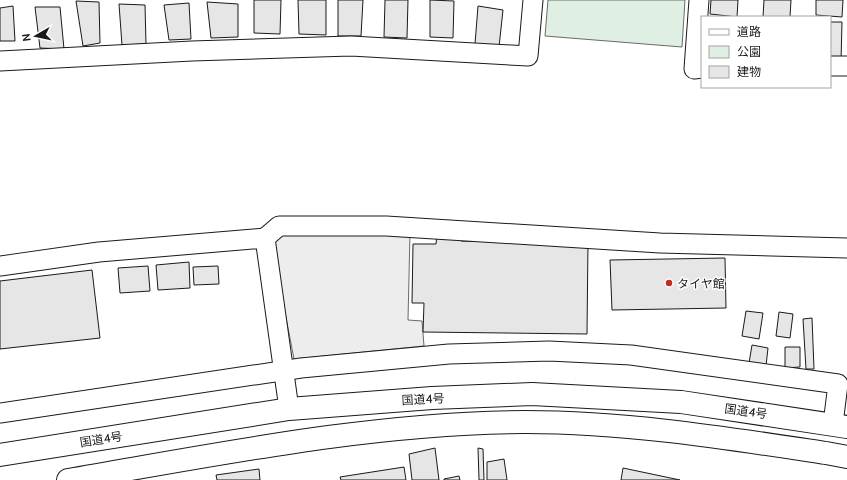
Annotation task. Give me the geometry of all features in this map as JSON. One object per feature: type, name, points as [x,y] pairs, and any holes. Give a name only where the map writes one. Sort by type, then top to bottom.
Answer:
[{"type":"highway","name":"国道4号","points":[[0,455],[289,409],[432,398],[532,394],[681,402],[840,426]]},
{"type":"highway","points":[[68,480],[340,434],[445,425],[511,423],[596,425],[684,432],[847,457]]},
{"type":"street","points":[[0,61],[192,51],[351,46],[528,56],[533,0]]},
{"type":"street","points":[[699,0],[694,69],[701,68]]},
{"type":"street","points":[[831,66],[847,66]]},
{"type":"street","points":[[0,266],[99,252],[265,238],[279,226],[386,226],[660,242],[847,248]]},
{"type":"street","points":[[265,238],[289,409]]},
{"type":"street","points":[[0,413],[284,370],[344,363],[449,354],[549,351],[631,355],[843,384],[840,426]]},
{"type":"green space","points":[[548,0],[685,0],[682,47],[545,36]]},
{"type":"shaded area","points":[[285,232],[410,233],[408,320],[422,321],[424,346],[294,359],[272,245]]},
{"type":"building","points":[[254,0],[281,0],[280,34],[254,33]]},
{"type":"building","points":[[298,0],[326,0],[326,35],[299,34]]},
{"type":"building","points":[[338,0],[363,0],[361,36],[338,36]]},
{"type":"building","points":[[385,0],[408,0],[407,38],[384,37]]},
{"type":"building","points":[[430,0],[454,1],[453,38],[430,37]]},
{"type":"building","points":[[711,0],[738,0],[737,16],[710,14]]},
{"type":"building","points":[[764,0],[791,0],[790,16],[763,16]]},
{"type":"building","points":[[816,0],[843,0],[842,17],[816,15]]},
{"type":"building","points":[[76,1],[99,2],[100,43],[83,46]]},
{"type":"building","points":[[207,2],[238,4],[238,37],[211,38]]},
{"type":"building","points":[[189,3],[191,39],[169,40],[164,5]]},
{"type":"building","points":[[119,4],[145,5],[146,44],[122,45]]},
{"type":"building","points":[[13,6],[15,41],[0,41],[0,8]]},
{"type":"building","points":[[478,6],[503,10],[499,47],[475,44]]},
{"type":"building","points":[[35,7],[60,7],[64,49],[40,48]]},
{"type":"building","points":[[831,22],[842,22],[841,62],[831,61]]},
{"type":"building","points":[[437,234],[461,234],[461,241],[588,243],[587,334],[423,332],[424,303],[412,303],[413,244],[436,244]]},
{"type":"building","points":[[725,258],[726,308],[612,310],[610,260]]},
{"type":"building","points":[[189,262],[190,288],[158,290],[156,265]]},
{"type":"building","points":[[148,266],[150,291],[120,293],[118,268]]},
{"type":"building","points":[[218,266],[219,284],[194,285],[193,267]]},
{"type":"building","points":[[92,270],[100,338],[0,349],[0,281]]},
{"type":"building","points":[[746,311],[763,313],[759,339],[742,336]]},
{"type":"building","points":[[779,312],[793,314],[790,338],[776,336]]},
{"type":"building","points":[[812,318],[814,369],[806,369],[803,319]]},
{"type":"building","points":[[752,345],[768,348],[766,366],[749,363]]},
{"type":"building","points":[[785,347],[800,347],[800,367],[785,368]]},
{"type":"building","points":[[435,448],[439,480],[412,480],[409,454]]},
{"type":"building","points":[[478,448],[483,449],[484,480],[479,480]]},
{"type":"building","points":[[504,459],[507,480],[487,480],[487,462]]},
{"type":"building","points":[[404,467],[406,480],[341,480],[340,477]]},
{"type":"building","points":[[623,468],[680,480],[621,480]]},
{"type":"building","points":[[259,469],[260,480],[217,480],[216,475]]},
{"type":"building","points":[[459,476],[460,480],[444,480],[444,479]]},
{"type":"place","name":"タイヤ館","points":[[669,283]]}]
